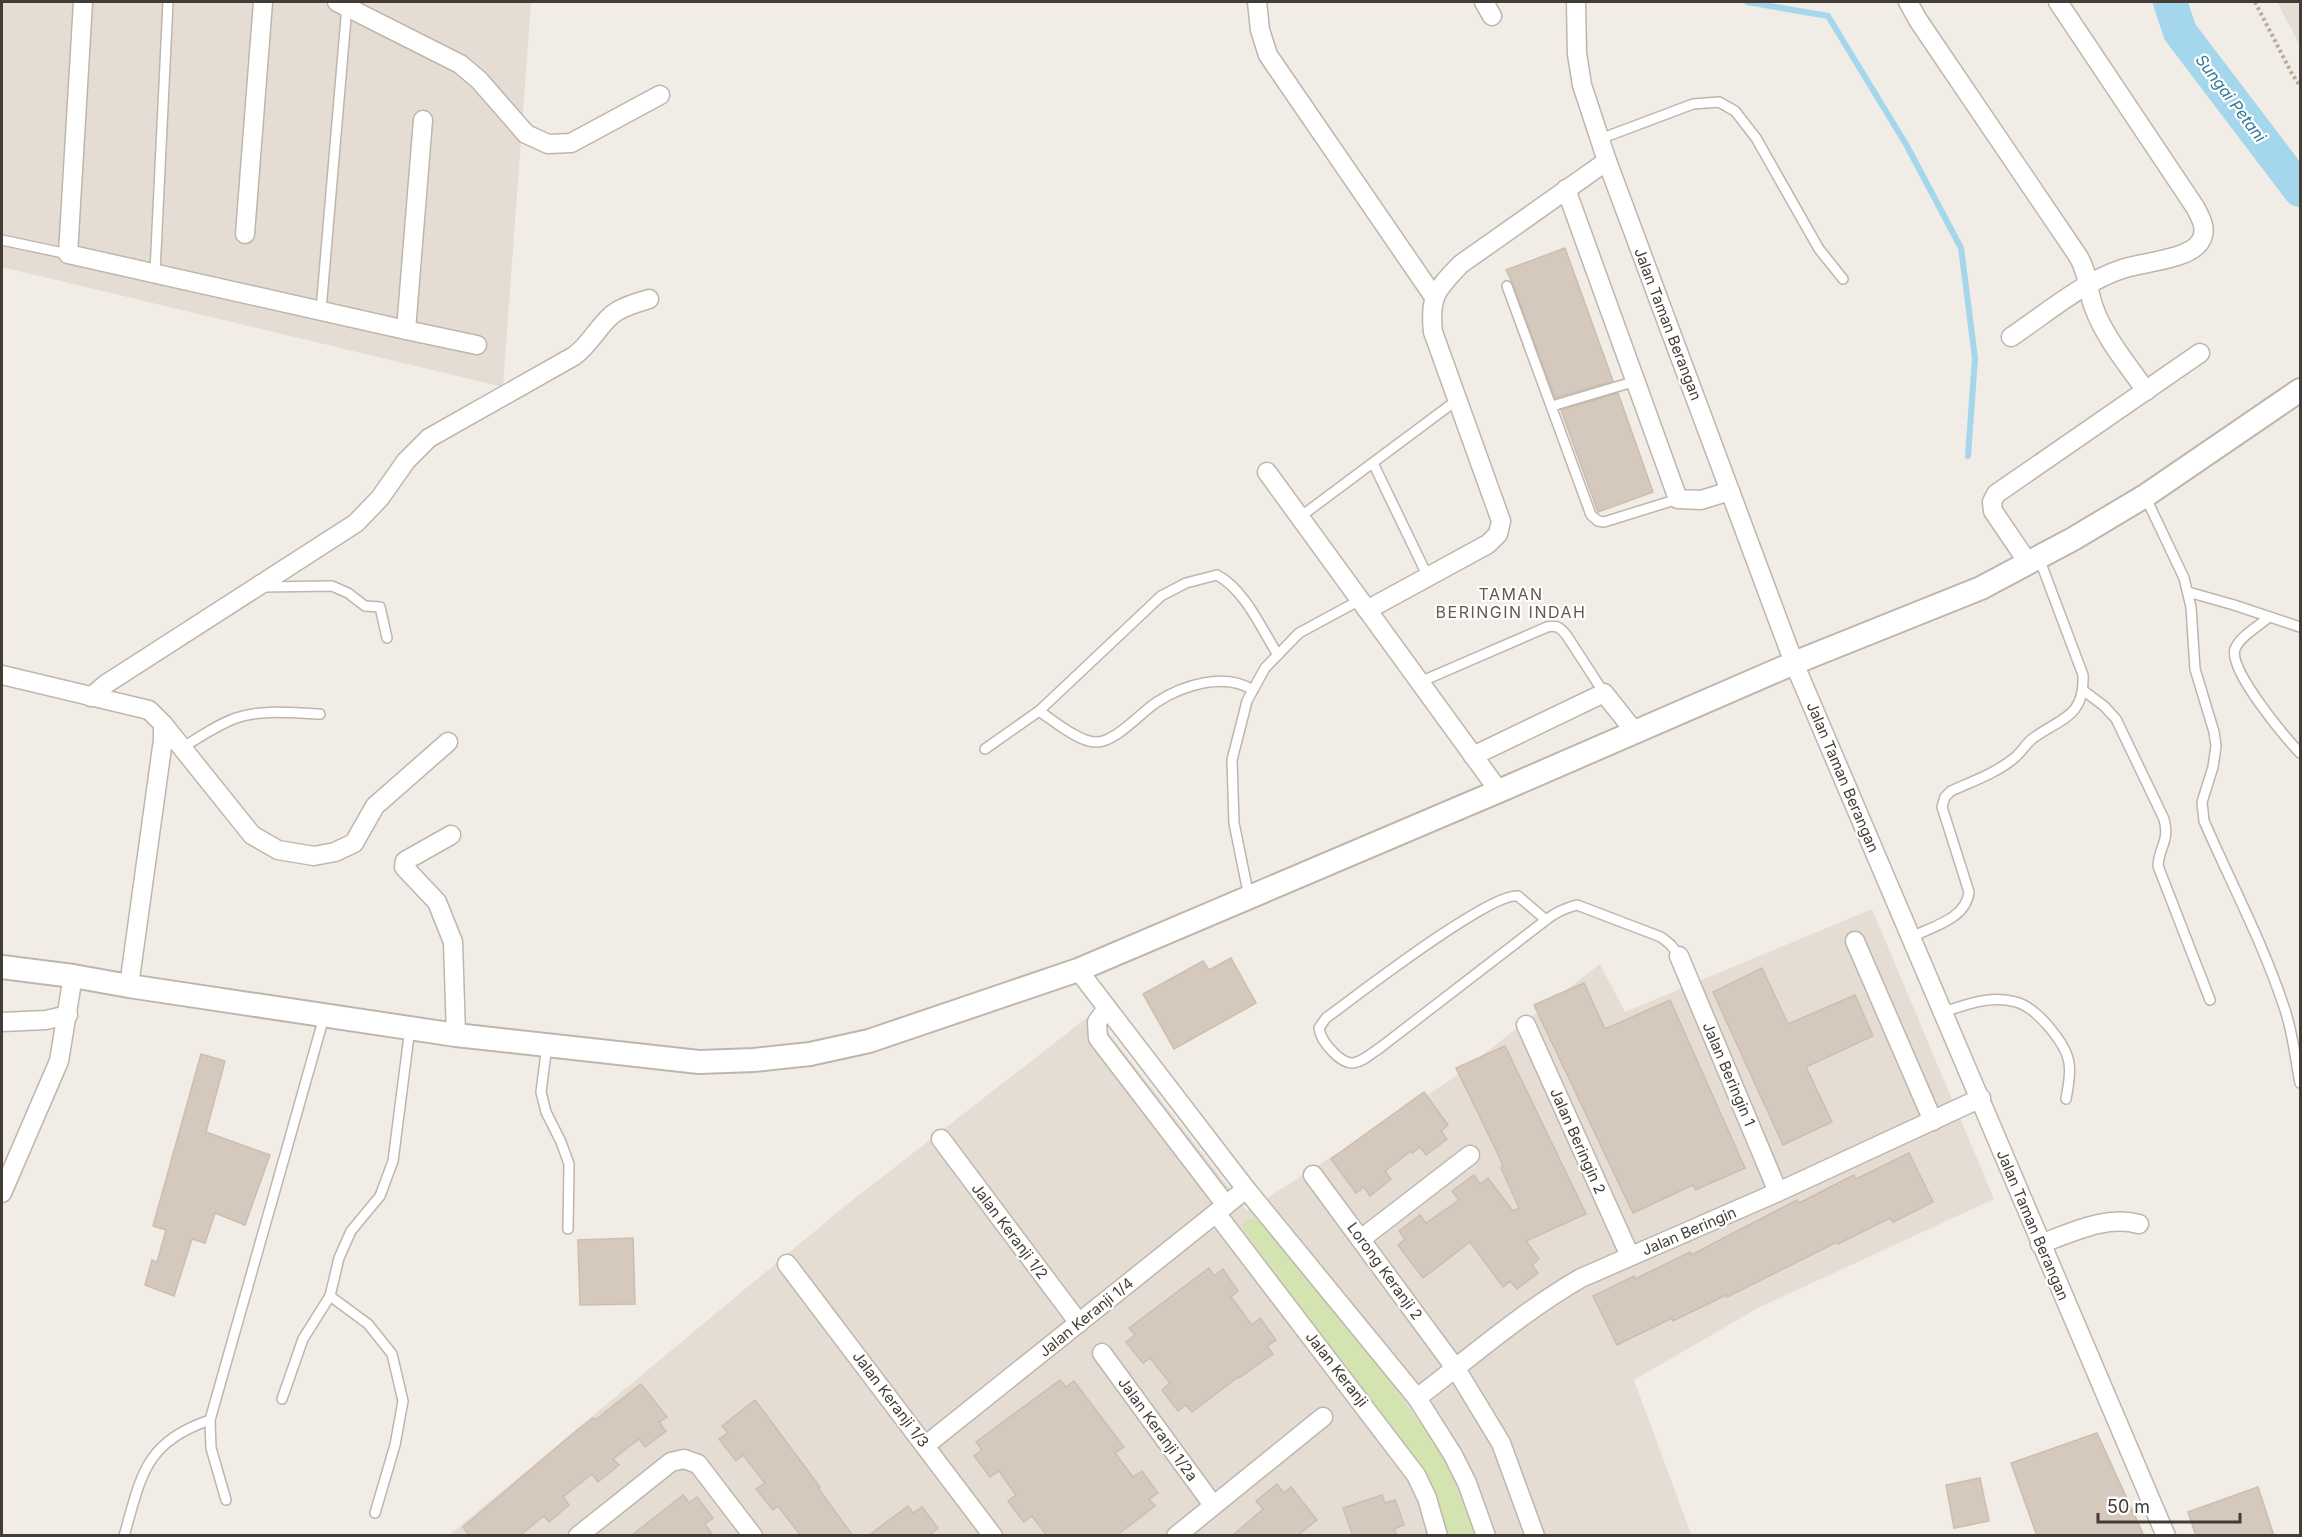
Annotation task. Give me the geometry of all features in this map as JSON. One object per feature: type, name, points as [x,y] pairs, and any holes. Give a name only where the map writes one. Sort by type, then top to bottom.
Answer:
[{"type":"street","points":[[83,2],[68,254],[477,345]]},
{"type":"street","points":[[244,234],[263,2]]},
{"type":"street","points":[[1259,2],[1260,30],[1268,55],[1434,297]]},
{"type":"street","name":"Jalan Taman Berangan","points":[[1575,2],[1577,54],[1582,85],[1606,161],[1794,663],[2166,1536]]},
{"type":"street","points":[[1908,2],[2086,269],[2094,308],[2102,325],[2146,391]]},
{"type":"street","points":[[2011,337],[2089,284],[2123,269],[2191,250],[2204,233],[2203,222],[2189,197],[2058,2]]},
{"type":"street","points":[[344,3],[460,64],[479,80],[526,134],[548,144],[571,143],[660,95]]},
{"type":"street","points":[[406,330],[423,120]]},
{"type":"street","points":[[1364,605],[1428,577],[1488,544],[1498,534],[1501,521],[1433,332],[1431,312],[1434,297],[1444,281],[1461,264],[1606,161]]},
{"type":"street","points":[[1566,189],[1678,499],[1701,500],[1730,491]]},
{"type":"street","points":[[92,696],[106,684],[356,523],[380,498],[406,461],[429,438],[574,356],[588,344],[612,315],[621,309],[649,299]]},
{"type":"street","points":[[2034,561],[1993,511],[1992,502],[1996,494],[2200,353]]},
{"type":"street","points":[[2,967],[456,1035],[699,1062],[754,1060],[810,1054],[869,1041],[1078,970],[1794,663],[1981,588],[2034,561],[2145,496],[2301,390]]},
{"type":"street","points":[[1267,472],[1499,791]]},
{"type":"street","points":[[2,675],[149,710],[163,724],[252,835],[278,850],[314,856],[336,852],[354,843],[375,806],[448,742]]},
{"type":"street","points":[[1473,756],[1604,693],[1635,732]]},
{"type":"street","points":[[129,986],[164,740],[163,724]]},
{"type":"street","points":[[451,835],[405,861],[404,867],[437,902],[453,942],[456,1035]]},
{"type":"street","points":[[1855,941],[1933,1121]]},
{"type":"street","name":"Jalan Beringin 1","points":[[1679,956],[1778,1192]]},
{"type":"street","points":[[1078,970],[1246,1189],[1417,1398],[1453,1455],[1467,1483],[1486,1536]]},
{"type":"street","points":[[2,1193],[59,1061],[73,976]]},
{"type":"street","name":"Jalan Keranji","points":[[1107,1008],[1097,1022],[1098,1038],[1416,1475],[1427,1498],[1438,1536]]},
{"type":"street","points":[[2,1022],[46,1020],[68,1015]]},
{"type":"street","name":"Jalan Beringin 2","points":[[1526,1025],[1630,1256]]},
{"type":"street","name":"Jalan Beringin","points":[[1417,1398],[1553,1294],[1581,1278],[1778,1192],[1981,1098]]},
{"type":"street","name":"Jalan Keranji 1/2","points":[[941,1139],[1079,1323]]},
{"type":"street","points":[[1361,1239],[1470,1155]]},
{"type":"street","name":"Lorong Keranji 2","points":[[1312,1175],[1456,1369],[1501,1443],[1535,1536]]},
{"type":"street","name":"Jalan Keranji 1/4","points":[[926,1444],[1246,1189]]},
{"type":"street","points":[[2040,1244],[2088,1226],[2127,1221],[2139,1224]]},
{"type":"street","name":"Jalan Keranji 1/3","points":[[787,1264],[926,1444],[993,1536]]},
{"type":"street","name":"Jalan Keranji 1/2a","points":[[1102,1353],[1213,1505]]},
{"type":"street","points":[[1176,1536],[1323,1417]]},
{"type":"street","points":[[578,1536],[671,1462],[684,1459],[698,1464],[753,1536]]},
{"type":"lane","points":[[155,272],[168,2]]},
{"type":"lane","points":[[321,310],[344,3]]},
{"type":"lane","points":[[1600,139],[1693,104],[1719,102],[1736,111],[1756,138],[1819,249],[1843,279]]},
{"type":"lane","points":[[2,240],[68,254]]},
{"type":"lane","points":[[1507,286],[1592,515],[1598,521],[1605,522],[1678,499]]},
{"type":"lane","points":[[1551,406],[1636,381]]},
{"type":"lane","points":[[1300,517],[1456,400]]},
{"type":"lane","points":[[1373,463],[1428,577]]},
{"type":"lane","points":[[2145,496],[2174,554],[2191,607],[2195,669],[2216,746],[2213,767],[2202,802],[2205,821],[2285,1008],[2298,1048],[2301,1083]]},
{"type":"lane","points":[[1912,937],[1959,914],[1968,903],[1968,892],[1942,807],[1945,797],[1951,791],[2012,760],[2027,743],[2060,724],[2075,709],[2084,691],[2083,675],[2034,561]]},
{"type":"lane","points":[[985,749],[1039,711],[1161,596],[1186,583],[1217,575],[1227,580],[1242,597],[1278,655]]},
{"type":"lane","points":[[255,587],[332,586],[348,593],[365,606],[380,607],[387,638]]},
{"type":"lane","points":[[2188,592],[2301,627]]},
{"type":"lane","points":[[1249,897],[1234,823],[1232,760],[1247,701],[1265,668],[1299,633],[1364,605]]},
{"type":"lane","points":[[2269,617],[2242,639],[2235,649],[2235,657],[2239,670],[2275,726],[2301,753]]},
{"type":"lane","points":[[1420,682],[1547,627],[1555,626],[1567,636],[1604,693]]},
{"type":"lane","points":[[1039,711],[1088,741],[1099,742],[1110,738],[1158,701],[1204,681],[1234,682],[1253,690]]},
{"type":"lane","points":[[2084,691],[2104,706],[2116,719],[2164,819],[2167,833],[2158,866],[2210,1000]]},
{"type":"lane","points":[[182,748],[220,725],[250,714],[274,712],[320,714]]},
{"type":"lane","points":[[1546,920],[1518,896],[1512,895],[1485,907],[1326,1018],[1319,1028],[1320,1035],[1342,1062],[1352,1064],[1362,1061],[1546,920],[1556,912],[1577,905],[1661,937],[1679,956]]},
{"type":"lane","points":[[1944,1012],[1976,1001],[1993,1000],[2017,1002],[2030,1009],[2062,1044],[2069,1060],[2070,1076],[2066,1099]]},
{"type":"lane","points":[[226,1500],[211,1448],[210,1420],[324,1016]]},
{"type":"lane","points":[[282,1399],[303,1339],[330,1296],[339,1258],[351,1231],[380,1196],[393,1161],[410,1028]]},
{"type":"lane","points":[[547,1045],[541,1092],[546,1112],[569,1164],[568,1229]]},
{"type":"lane","points":[[330,1296],[368,1324],[392,1354],[403,1401],[395,1445],[375,1513]]},
{"type":"lane","points":[[124,1536],[144,1470],[157,1450],[195,1424],[210,1420]]},
{"type":"path","points":[[2255,2],[2291,72],[2301,86]]},
{"type":"shaded area","points":[[2,2],[531,2],[503,387],[2,267]]},
{"type":"shaded area","points":[[2277,2],[2300,2],[2300,45],[2297,40]]},
{"type":"shaded area","points":[[1872,909],[1994,1199],[1758,1308],[1634,1380],[1691,1534],[448,1536],[845,1206],[1093,1013],[1247,1211],[1449,1081],[1600,964],[1625,1012]]},
{"type":"green space","points":[[1249,1219],[1257,1219],[1341,1315],[1444,1457],[1476,1535],[1445,1535],[1421,1469],[1244,1230],[1243,1224]]},
{"type":"building","points":[[1565,248],[1613,381],[1555,398],[1506,270]]},
{"type":"building","points":[[1618,393],[1653,492],[1598,512],[1561,410]]},
{"type":"building","points":[[1231,958],[1256,1003],[1174,1049],[1143,994],[1203,961],[1209,970]]},
{"type":"building","points":[[1762,968],[1788,1024],[1855,995],[1873,1036],[1806,1067],[1832,1122],[1783,1145],[1713,992]]},
{"type":"building","points":[[1584,983],[1605,1029],[1670,1000],[1745,1168],[1695,1190],[1693,1185],[1633,1213],[1534,1005]]},
{"type":"building","points":[[1505,1046],[1586,1214],[1526,1241],[1539,1259],[1532,1265],[1538,1273],[1517,1289],[1510,1281],[1503,1287],[1470,1242],[1423,1278],[1398,1245],[1405,1239],[1399,1231],[1420,1215],[1426,1223],[1459,1200],[1452,1191],[1474,1175],[1480,1184],[1488,1178],[1513,1211],[1519,1208],[1501,1168],[1503,1166],[1496,1150],[1456,1068]]},
{"type":"building","points":[[201,1054],[225,1061],[206,1132],[270,1155],[245,1225],[215,1213],[205,1243],[192,1239],[174,1296],[145,1285],[152,1260],[157,1262],[166,1230],[153,1226]]},
{"type":"building","points":[[1424,1092],[1448,1125],[1441,1131],[1447,1139],[1426,1155],[1420,1147],[1412,1153],[1411,1151],[1385,1171],[1391,1179],[1370,1196],[1364,1187],[1356,1193],[1331,1159]]},
{"type":"building","points":[[1909,1153],[1933,1202],[1893,1222],[1890,1218],[1727,1297],[1726,1295],[1673,1321],[1672,1318],[1617,1345],[1593,1296],[1634,1276],[1635,1279],[1690,1252],[1691,1255],[1797,1200],[1799,1203],[1854,1175],[1856,1179]]},
{"type":"building","points":[[633,1238],[635,1304],[580,1305],[578,1240]]},
{"type":"building","points":[[1209,1268],[1214,1276],[1223,1269],[1238,1291],[1231,1297],[1252,1325],[1260,1318],[1276,1340],[1267,1346],[1273,1354],[1192,1412],[1186,1405],[1178,1411],[1162,1390],[1170,1383],[1150,1358],[1143,1363],[1126,1342],[1135,1335],[1129,1328]]},
{"type":"building","points":[[1060,1380],[1066,1387],[1074,1381],[1124,1447],[1115,1453],[1133,1477],[1142,1471],[1158,1493],[1149,1499],[1155,1506],[1116,1536],[1047,1536],[1032,1516],[1024,1522],[1016,1512],[1008,1501],[1016,1495],[999,1471],[990,1477],[974,1456],[982,1450],[976,1442]]},
{"type":"building","points":[[641,1384],[667,1417],[659,1422],[666,1431],[645,1447],[639,1439],[613,1459],[619,1465],[598,1482],[592,1474],[563,1497],[569,1505],[549,1522],[544,1516],[519,1536],[470,1536],[463,1527],[575,1432],[593,1418],[595,1420]]},
{"type":"building","points":[[755,1400],[820,1487],[818,1488],[853,1536],[801,1536],[778,1506],[773,1510],[756,1489],[765,1483],[743,1455],[736,1461],[719,1439],[728,1433],[722,1426]]},
{"type":"building","points":[[2097,1433],[2144,1536],[2037,1536],[2011,1463]]},
{"type":"building","points":[[1980,1478],[1989,1521],[1954,1528],[1946,1485]]},
{"type":"building","points":[[1277,1484],[1284,1493],[1291,1487],[1317,1520],[1297,1536],[1232,1536],[1263,1509],[1256,1501]]},
{"type":"building","points":[[2258,1487],[2274,1536],[2196,1536],[2188,1512]]},
{"type":"building","points":[[683,1495],[689,1503],[697,1497],[713,1518],[705,1524],[713,1536],[631,1536]]},
{"type":"building","points":[[1382,1495],[1385,1503],[1395,1500],[1400,1513],[1404,1525],[1394,1529],[1397,1536],[1353,1536],[1343,1508]]},
{"type":"building","points":[[908,1506],[913,1513],[922,1507],[938,1528],[929,1536],[868,1536]]},
{"type":"waterway","points":[[1747,2],[1828,16],[1907,146],[1961,248],[1975,358],[1968,456]]},
{"type":"waterway","name":"Sungai Petani","points":[[2170,2],[2180,32],[2300,190]]},
{"type":"district","name":"TAMAN BERINGIN INDAH","points":[[1511,603]]}]
